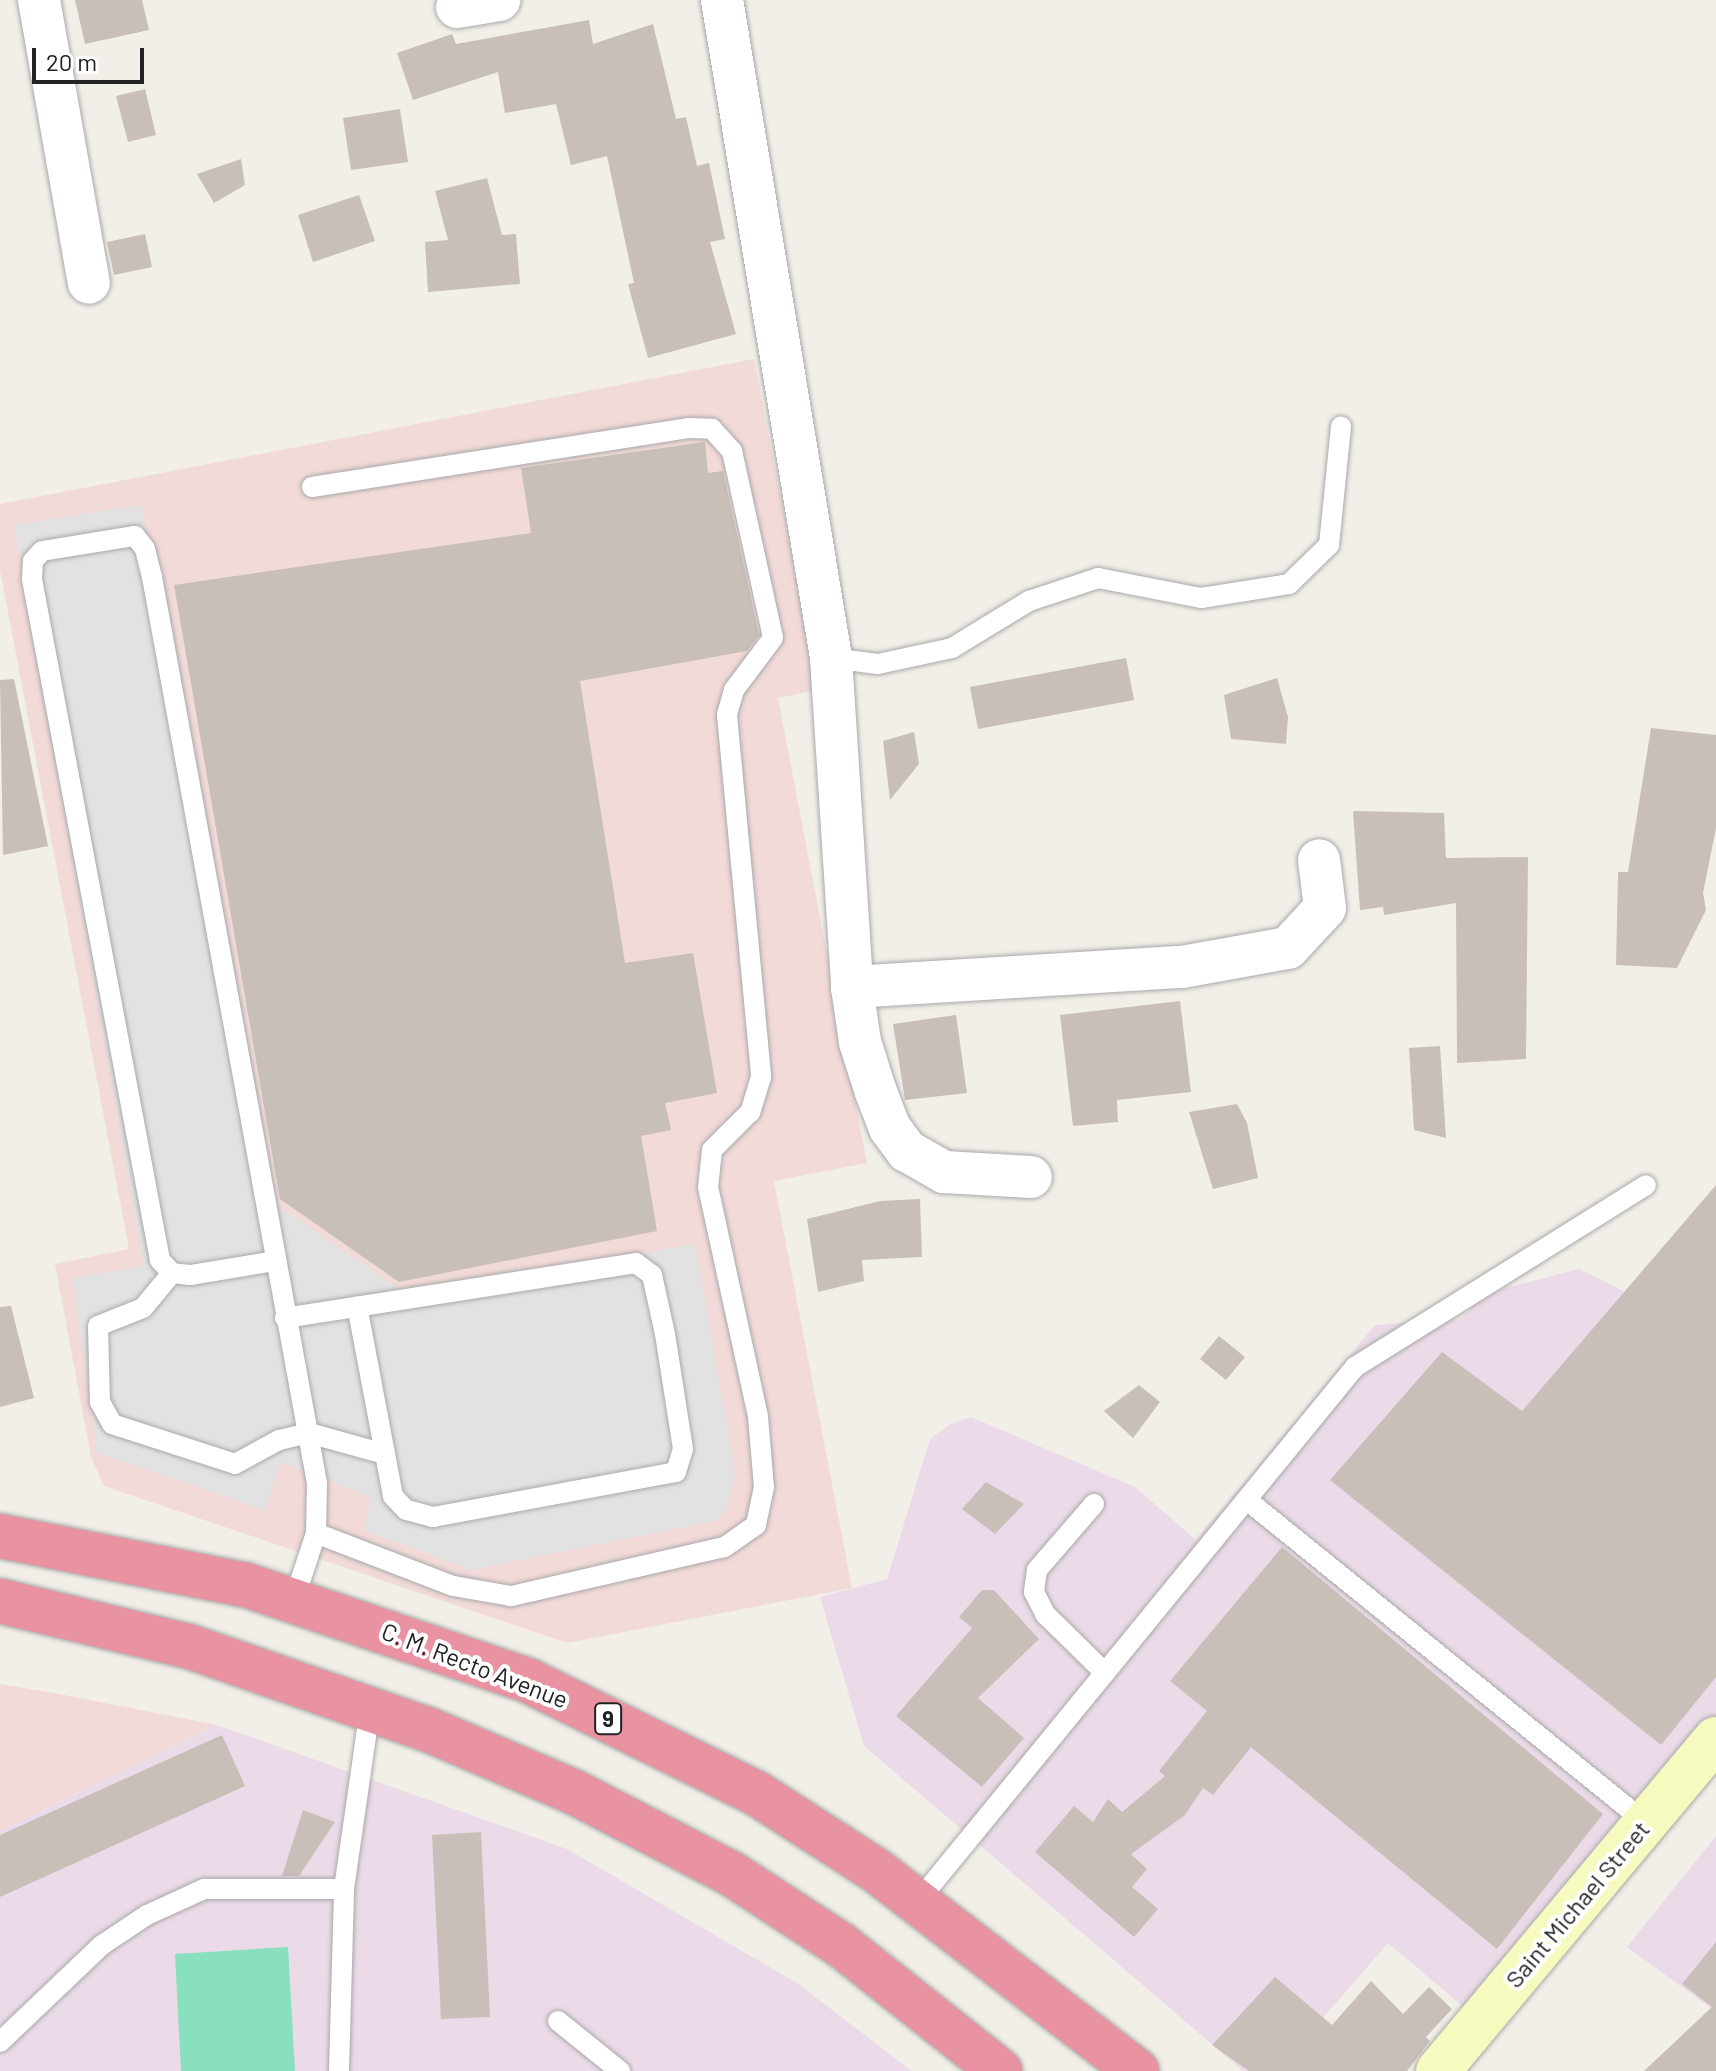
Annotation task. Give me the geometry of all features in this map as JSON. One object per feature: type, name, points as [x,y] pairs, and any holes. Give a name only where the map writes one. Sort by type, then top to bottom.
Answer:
[{"type":"highway","name":"C. M. Recto Avenue","points":[[0,1536],[77,1548],[294,1600],[529,1681],[756,1793],[919,1900],[1137,2071]]},
{"type":"highway","points":[[0,1601],[188,1646],[370,1709],[574,1792],[732,1874],[841,1945],[1000,2071]]},
{"type":"street","points":[[39,0],[89,283]]},
{"type":"street","points":[[457,7],[499,0]]},
{"type":"street","points":[[722,0],[831,658],[852,987],[860,1042],[890,1128],[907,1151],[944,1172],[1031,1177]]},
{"type":"street","points":[[852,987],[1182,967],[1288,948],[1325,908],[1319,860]]},
{"type":"street","name":"Saint Michael Street","points":[[1438,2071],[1716,1739]]},
{"type":"lane","points":[[831,658],[878,664],[952,648],[1029,601],[1098,578],[1201,598],[1289,584],[1329,545],[1341,427]]},
{"type":"lane","points":[[312,487],[689,428],[712,429],[732,451],[773,638],[734,690],[727,715],[761,1077],[750,1112],[712,1150],[708,1187],[758,1417],[764,1487],[756,1525],[724,1547],[511,1596],[453,1586],[316,1533]]},
{"type":"lane","points":[[275,1261],[190,1275],[172,1273],[160,1260],[32,579],[33,561],[42,551],[135,536],[145,549],[152,577],[317,1483],[316,1533],[294,1600]]},
{"type":"lane","points":[[919,1900],[1355,1367],[1646,1185]]},
{"type":"lane","points":[[285,1318],[357,1306],[636,1263],[652,1275],[683,1449],[676,1472],[654,1479],[433,1517],[406,1510],[393,1496],[357,1306]]},
{"type":"lane","points":[[172,1273],[143,1308],[98,1326],[100,1402],[112,1424],[235,1464],[279,1440],[309,1433],[384,1454]]},
{"type":"lane","points":[[1247,1500],[1645,1822]]},
{"type":"lane","points":[[1094,1504],[1037,1570],[1034,1592],[1045,1614],[1105,1673]]},
{"type":"lane","points":[[339,2071],[344,1889],[370,1709]]},
{"type":"lane","points":[[0,2042],[102,1945],[147,1915],[204,1889],[344,1889]]},
{"type":"lane","points":[[558,2021],[620,2071]]},
{"type":"shaded area","points":[[754,359],[818,690],[778,698],[867,1163],[774,1181],[852,1588],[567,1643],[104,1486],[91,1457],[55,1264],[129,1249],[0,570],[0,504]]},
{"type":"shaded area","points":[[141,505],[277,1205],[406,1294],[695,1244],[735,1474],[726,1510],[715,1521],[471,1570],[364,1530],[371,1497],[280,1462],[265,1510],[97,1453],[73,1278],[144,1266],[14,525]]},
{"type":"shaded area","points":[[1579,1269],[1644,1301],[1716,1424],[1716,1746],[1486,2026],[1388,1943],[1277,2071],[1243,2071],[864,1746],[820,1597],[887,1579],[930,1439],[950,1424],[971,1417],[1135,1487],[1196,1540],[1375,1325],[1461,1319],[1486,1293]]},
{"type":"shaded area","points":[[0,1684],[54,1693],[217,1725],[0,1831]]},
{"type":"shaded area","points":[[217,1725],[567,1849],[797,1983],[912,2071],[0,2071],[0,1831]]},
{"type":"shaded area","points":[[1716,1836],[1716,2012],[1627,1947]]},
{"type":"green space","points":[[288,1947],[295,2071],[181,2071],[175,1954]]},
{"type":"building","points":[[75,0],[142,0],[149,30],[85,44]]},
{"type":"building","points":[[589,20],[593,44],[653,24],[676,119],[686,117],[697,166],[709,163],[725,239],[710,242],[736,334],[648,358],[628,284],[634,283],[607,156],[571,165],[556,104],[505,113],[498,72],[413,100],[397,53],[452,34],[456,44]]},
{"type":"building","points":[[145,89],[156,135],[128,142],[116,96]]},
{"type":"building","points":[[400,109],[408,162],[351,170],[343,118]]},
{"type":"building","points":[[241,159],[245,185],[214,203],[197,174]]},
{"type":"building","points":[[487,178],[502,235],[516,234],[520,284],[428,292],[425,242],[448,240],[435,191]]},
{"type":"building","points":[[359,195],[375,241],[313,262],[298,215]]},
{"type":"building","points":[[145,234],[152,267],[114,275],[107,242]]},
{"type":"building","points":[[705,442],[708,473],[723,471],[759,635],[747,651],[580,681],[625,963],[693,953],[717,1093],[665,1103],[671,1130],[641,1136],[657,1231],[399,1282],[280,1199],[174,585],[531,533],[521,468]]},
{"type":"building","points":[[1126,658],[1134,700],[978,729],[970,687]]},
{"type":"building","points":[[1277,678],[1288,717],[1286,744],[1231,739],[1224,695]]},
{"type":"building","points":[[14,679],[48,846],[3,855],[0,680]]},
{"type":"building","points":[[1651,728],[1716,735],[1716,828],[1703,893],[1706,910],[1677,968],[1616,965],[1618,872],[1628,872]]},
{"type":"building","points":[[914,732],[919,764],[890,800],[883,741]]},
{"type":"building","points":[[1353,811],[1444,813],[1446,858],[1528,857],[1526,1059],[1457,1063],[1456,903],[1384,915],[1383,907],[1360,910]]},
{"type":"building","points":[[1180,1001],[1191,1092],[1117,1100],[1118,1122],[1073,1126],[1060,1015]]},
{"type":"building","points":[[956,1015],[967,1093],[905,1100],[893,1024]]},
{"type":"building","points":[[1440,1046],[1446,1138],[1414,1130],[1409,1048]]},
{"type":"building","points":[[1237,1104],[1247,1123],[1258,1178],[1213,1189],[1189,1112]]},
{"type":"building","points":[[1716,1185],[1716,1677],[1661,1745],[1330,1480],[1442,1352],[1522,1411]]},
{"type":"building","points":[[920,1199],[922,1257],[862,1260],[864,1281],[818,1292],[807,1219],[880,1201]]},
{"type":"building","points":[[11,1306],[34,1398],[0,1407],[0,1307]]},
{"type":"building","points":[[1219,1336],[1245,1357],[1226,1380],[1200,1359]]},
{"type":"building","points":[[1139,1385],[1160,1402],[1133,1438],[1104,1411]]},
{"type":"building","points":[[986,1482],[1024,1504],[995,1534],[962,1509]]},
{"type":"building","points":[[1282,1547],[1603,1814],[1497,1949],[1251,1747],[1213,1795],[1203,1788],[1185,1815],[1131,1854],[1147,1869],[1132,1887],[1158,1909],[1134,1937],[1035,1852],[1074,1806],[1093,1822],[1108,1799],[1122,1812],[1165,1776],[1159,1771],[1207,1711],[1170,1681]]},
{"type":"building","points":[[982,1590],[994,1590],[1039,1639],[978,1698],[1024,1738],[982,1787],[896,1716],[972,1628],[959,1617]]},
{"type":"building","points":[[222,1735],[245,1786],[0,1897],[0,1835]]},
{"type":"building","points":[[303,1810],[335,1822],[299,1876],[282,1876]]},
{"type":"building","points":[[481,1832],[490,2017],[441,2019],[432,1835]]},
{"type":"building","points":[[1716,1942],[1716,2071],[1644,2071],[1712,2007],[1682,1984]]},
{"type":"building","points":[[1275,1977],[1332,2025],[1371,1981],[1403,2014],[1429,1987],[1452,2009],[1426,2037],[1430,2041],[1407,2071],[1249,2071],[1212,2045]]}]
